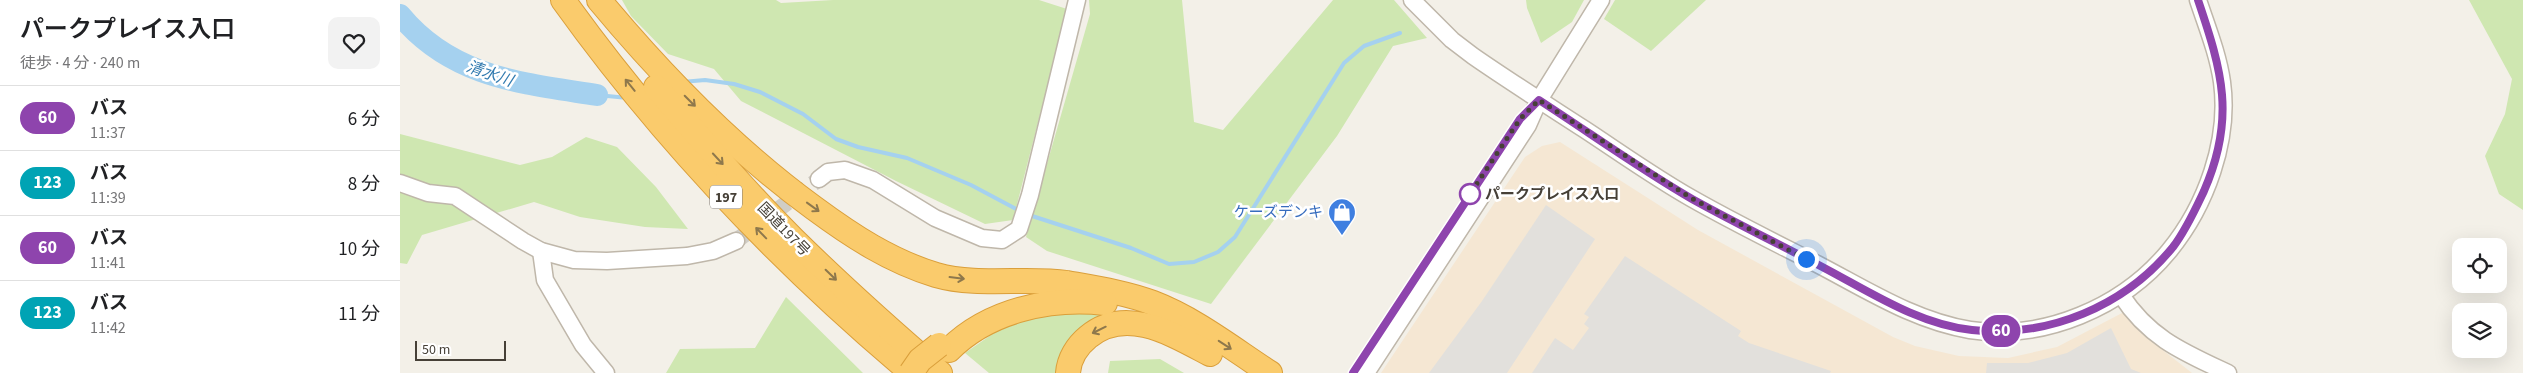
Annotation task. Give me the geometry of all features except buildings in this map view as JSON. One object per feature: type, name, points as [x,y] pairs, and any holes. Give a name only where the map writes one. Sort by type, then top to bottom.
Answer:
[{"type":"highway","name":"国道197号","points":[[563,0],[688,155],[788,261],[911,373]]},
{"type":"highway","name":"国道197号","points":[[587,0],[708,150],[793,239],[868,310],[940,373]]},
{"type":"highway","points":[[599,0],[686,97],[732,142],[770,176],[866,246],[903,264],[938,276],[975,280],[1066,283],[1154,303],[1186,320],[1270,373]]},
{"type":"highway","points":[[788,261],[837,318],[897,373]]},
{"type":"highway","points":[[924,373],[944,347],[966,324],[1009,303],[1031,296],[1085,287]]},
{"type":"highway","points":[[911,373],[920,360],[976,328],[1014,312],[1049,304],[1086,302],[1118,305],[1150,316],[1241,373]]},
{"type":"highway","points":[[1068,373],[1071,359],[1085,339],[1094,331],[1118,323],[1156,327],[1210,354]]},
{"type":"street","points":[[819,180],[828,172],[845,170],[873,180],[935,218],[982,238],[1002,240],[1019,229],[1030,195],[1077,0]]},
{"type":"street","points":[[1412,0],[1452,40],[1539,100],[1691,198],[1887,301],[1930,320],[1972,330],[2015,330],[2070,320],[2105,305],[2121,295],[2154,267],[2176,243],[2198,204],[2215,160],[2223,121],[2223,96],[2216,53],[2198,0]]},
{"type":"street","points":[[1366,373],[1528,125],[1539,100],[1601,0]]},
{"type":"street","points":[[1353,373],[1520,119],[1539,100]]},
{"type":"street","points":[[400,183],[428,193],[455,196],[541,251],[574,260],[607,262],[687,256],[713,251],[736,242]]},
{"type":"street","points":[[541,251],[545,280],[583,345],[606,373]]},
{"type":"street","points":[[2121,295],[2142,322],[2167,343],[2185,354],[2228,373]]},
{"type":"shaded area","points":[[1560,142],[1698,230],[1893,337],[1915,346],[1959,356],[2008,358],[2057,347],[2124,312],[2141,333],[2192,373],[1381,373],[1525,157],[1542,146]]},
{"type":"shaded area","points":[[1546,205],[1595,239],[1507,373],[1429,373],[1482,301]]},
{"type":"shaded area","points":[[1625,256],[1741,331],[1738,336],[1749,343],[1831,371],[1830,373],[1532,373],[1555,338],[1573,350],[1589,328],[1584,324],[1589,317],[1584,314]]},
{"type":"shaded area","points":[[2111,328],[2131,369],[2141,373],[1986,373],[1987,363],[2028,363],[2067,353]]},
{"type":"green space","points":[[622,0],[776,0],[781,3],[833,0],[1039,0],[1067,9],[1013,220],[985,224],[896,181],[741,101],[714,69],[668,54],[631,16]]},
{"type":"green space","points":[[1089,0],[1182,0],[1194,122],[1223,130],[1333,0],[1394,0],[1427,38],[1393,46],[1337,136],[1211,304],[1047,251],[1026,237],[1090,14]]},
{"type":"green space","points":[[1526,0],[1584,0],[1572,22],[1541,43],[1527,8]]},
{"type":"green space","points":[[1615,0],[1706,0],[1651,51],[1604,19]]},
{"type":"green space","points":[[2469,0],[2523,0],[2523,210],[2499,194],[2485,156],[2505,114],[2512,79]]},
{"type":"green space","points":[[400,134],[520,165],[552,157],[586,137],[617,147],[656,187],[688,229],[645,227],[580,217],[534,202],[422,235],[407,264],[400,263]]},
{"type":"green space","points":[[786,297],[863,373],[666,373],[680,349],[755,348]]},
{"type":"green space","points":[[1059,312],[1115,313],[1087,331],[1070,345],[1058,363],[1056,373],[989,373],[965,353],[1004,326]]},
{"type":"green space","points":[[1160,359],[1184,373],[1108,373],[1110,361]]},
{"type":"waterway","name":"清水川","points":[[400,15],[420,36],[442,52],[465,65],[515,81],[597,95]]},
{"type":"waterway","points":[[1029,215],[1131,248],[1169,264],[1194,262],[1218,252],[1235,237],[1344,63],[1364,46],[1400,33]]},
{"type":"waterway","points":[[682,82],[705,80],[734,84],[760,92],[803,114],[836,139],[858,147],[907,158],[971,185],[1020,211]]},
{"type":"waterway","points":[[597,95],[628,98]]},
{"type":"tunnel","points":[[736,241],[819,179]]},
{"type":"bus line","name":"60","points":[[1353,373],[1520,119],[1539,100],[1691,198],[1887,301],[1922,317],[1972,330],[1998,331],[2052,325],[2087,313],[2121,295],[2154,267],[2176,243],[2184,231],[2208,182],[2221,137],[2224,109],[2216,53],[2198,0]]},
{"type":"place","name":"パークプレイス入口","points":[[1470,194]]},
{"type":"place","name":"ケーズデンキ","points":[[1342,236]]},
{"type":"route","points":[[1470,194],[1466,200],[1520,119],[1539,100],[1691,198],[1806,259]]}]
